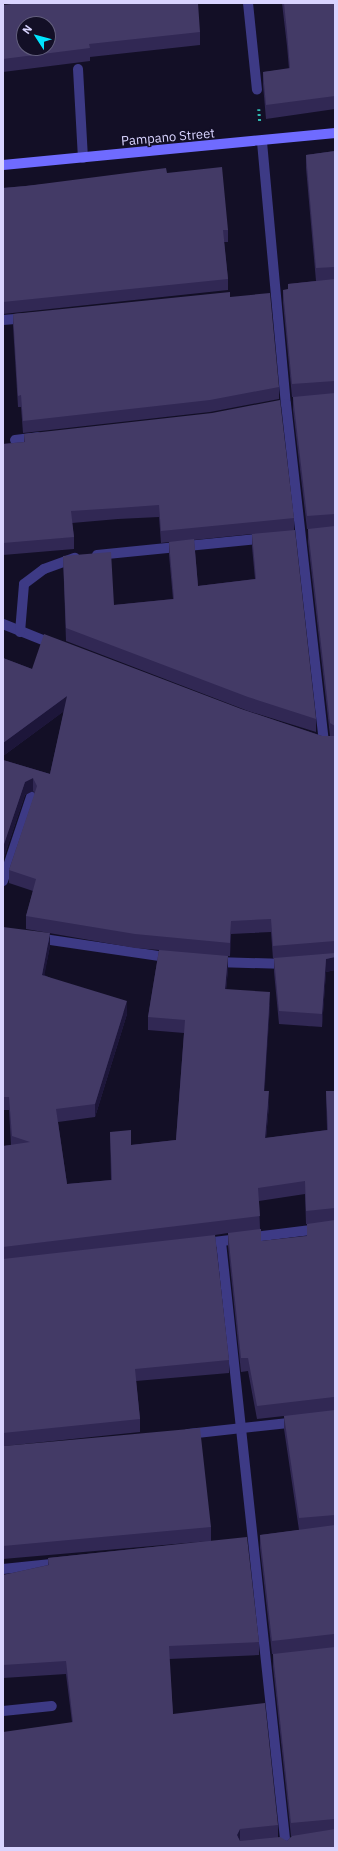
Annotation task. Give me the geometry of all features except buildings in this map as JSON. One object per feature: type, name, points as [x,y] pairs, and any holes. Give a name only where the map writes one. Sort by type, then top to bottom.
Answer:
[{"type":"street","points":[[248,3],[257,90]]},
{"type":"street","points":[[78,69],[83,158]]},
{"type":"street","name":"Pampano Street","points":[[3,166],[262,142],[335,133]]},
{"type":"street","points":[[262,142],[282,292],[286,404],[306,536],[324,743]]},
{"type":"street","points":[[262,294],[282,292]]},
{"type":"street","points":[[3,320],[36,317]]},
{"type":"street","points":[[271,407],[300,403]]},
{"type":"street","points":[[15,440],[46,436]]},
{"type":"street","points":[[20,632],[24,584],[44,568],[76,557],[306,536]]},
{"type":"street","points":[[3,624],[65,649]]},
{"type":"street","points":[[310,738],[335,745]]},
{"type":"street","points":[[3,881],[31,796]]},
{"type":"street","points":[[29,937],[188,959]]},
{"type":"street","points":[[203,960],[263,966],[301,963]]},
{"type":"street","points":[[205,1243],[335,1227]]},
{"type":"street","points":[[221,1242],[239,1429],[271,1661],[286,1846]]},
{"type":"street","points":[[177,1435],[306,1421]]},
{"type":"street","points":[[238,1544],[268,1541]]},
{"type":"street","points":[[3,1569],[74,1561]]},
{"type":"street","points":[[3,1711],[52,1706]]},
{"type":"street","points":[[272,1845],[286,1846],[300,1842]]},
{"type":"path","points":[[257,90],[262,142]]}]
